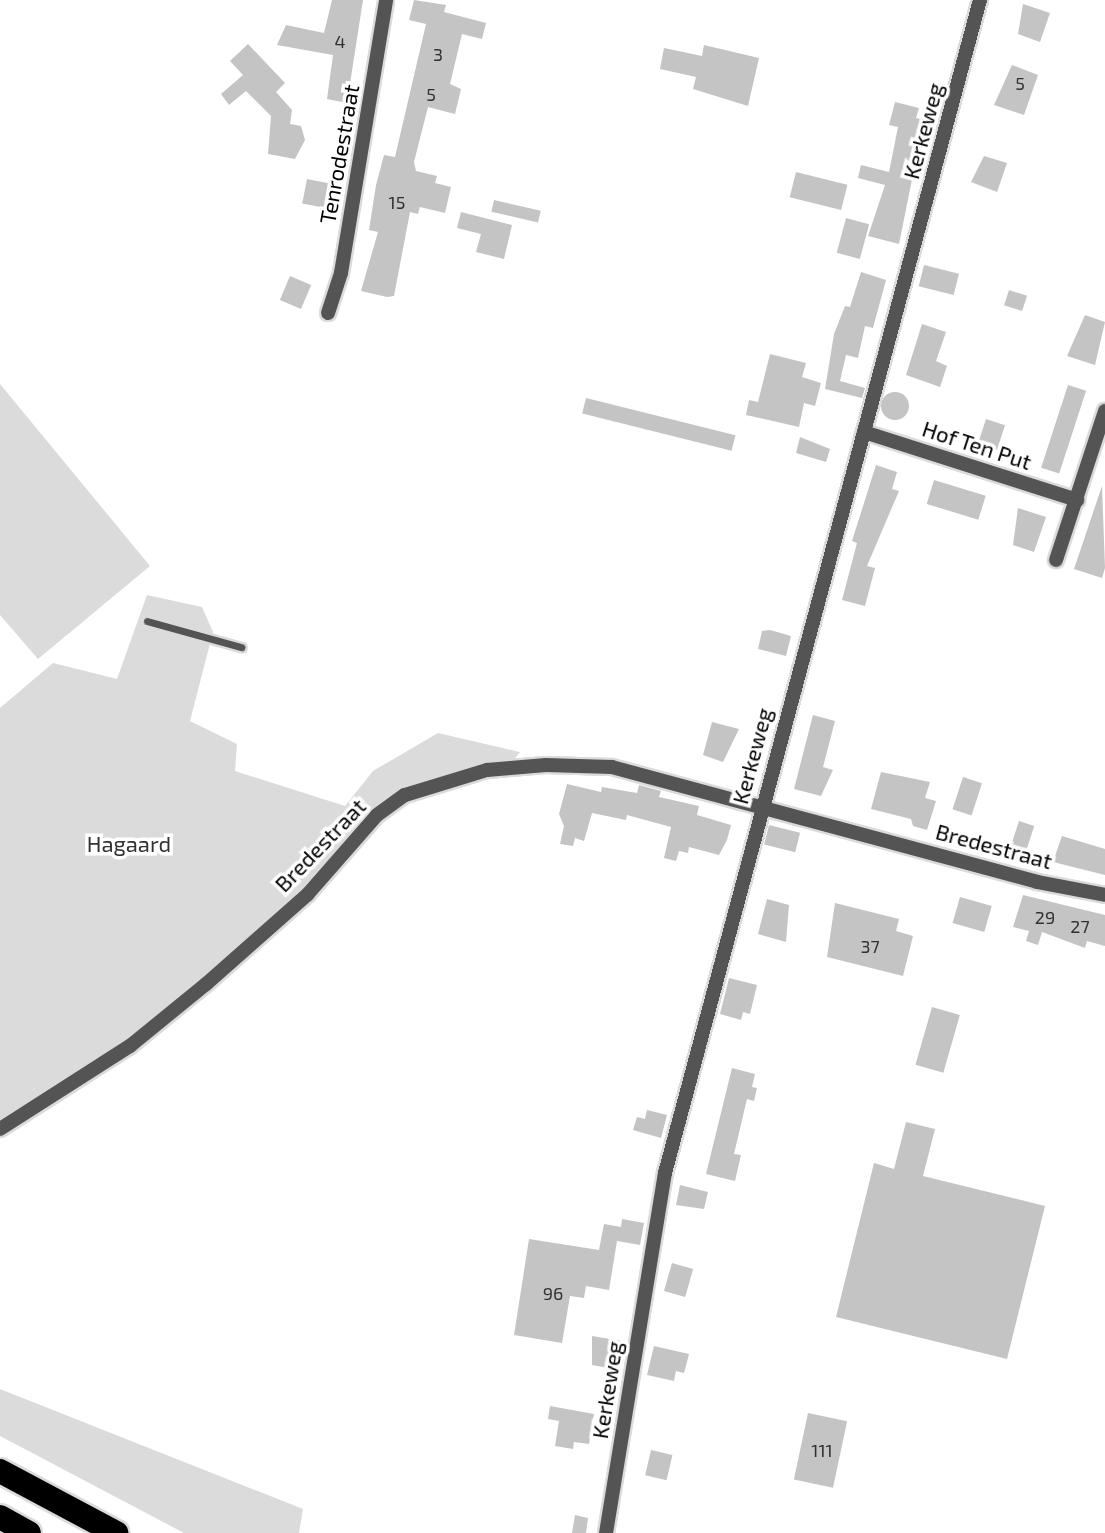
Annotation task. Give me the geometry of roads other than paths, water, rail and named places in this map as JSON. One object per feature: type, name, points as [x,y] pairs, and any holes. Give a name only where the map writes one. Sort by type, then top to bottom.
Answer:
[{"type":"highway","points":[[0,1471],[116,1533]]},
{"type":"highway","points":[[0,1517],[29,1533]]},
{"type":"street","name":"Tenrodestraat","points":[[328,313],[341,273],[386,0]]},
{"type":"street","name":"Kerkeweg","points":[[606,1533],[665,1173],[980,0]]},
{"type":"street","points":[[1056,560],[1105,411]]},
{"type":"street","name":"Hof Ten Put","points":[[864,432],[1077,500]]},
{"type":"street","name":"Bredestraat","points":[[0,1129],[141,1038],[307,895],[377,815],[405,795],[487,770],[577,764],[648,776],[1037,882],[1105,895]]},
{"type":"lane","points":[[147,621],[241,647]]},
{"type":"park label","name":"Hagaard","points":[[129,844]]}]
